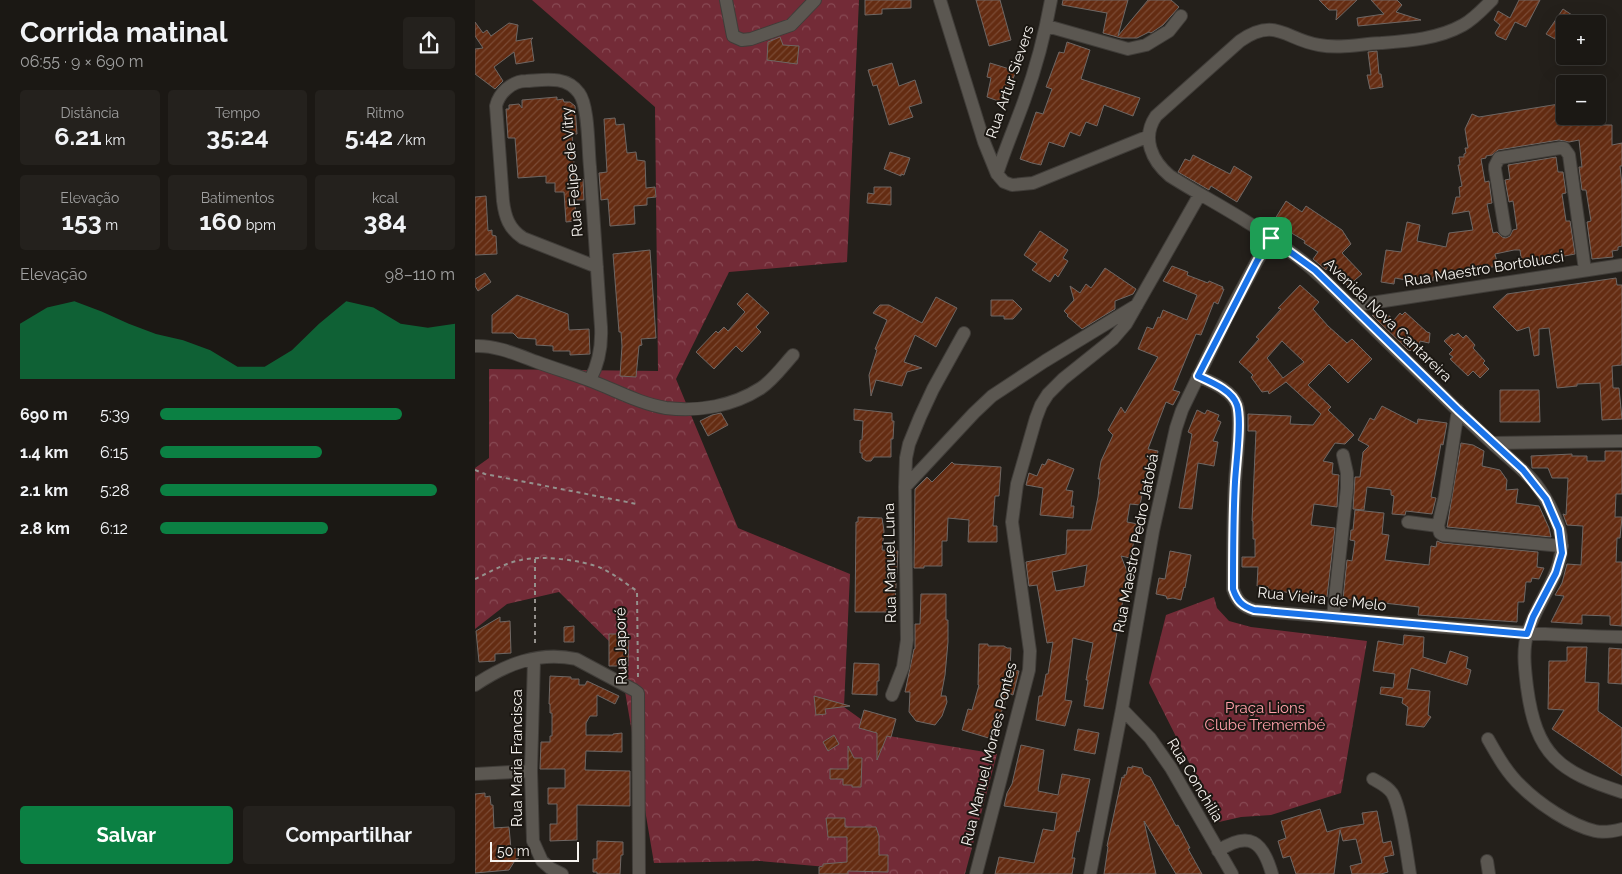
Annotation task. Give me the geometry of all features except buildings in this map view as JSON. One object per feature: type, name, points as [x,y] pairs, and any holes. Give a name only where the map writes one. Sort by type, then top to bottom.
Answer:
[{"type":"street","points":[[726,0],[733,36],[742,40],[751,39],[791,25],[815,0]]},
{"type":"street","points":[[940,0],[984,142],[997,174],[1004,182],[1012,185],[1033,183],[1149,136],[1152,122],[1156,116],[1241,41],[1255,32],[1268,29],[1278,30],[1309,43],[1319,45],[1353,46],[1403,42],[1436,35],[1462,26],[1472,20],[1491,0]]},
{"type":"street","name":"Rua Artur Sievers","points":[[997,174],[1008,139],[1031,81],[1047,26],[1051,0]]},
{"type":"street","points":[[1472,20],[1479,0]]},
{"type":"street","points":[[1047,26],[1128,49],[1146,45],[1169,31],[1181,16]]},
{"type":"street","name":"Rua Felipe de Vitry","points":[[590,380],[601,350],[601,327],[597,267],[587,136],[583,102],[579,92],[563,81],[522,81],[514,84],[499,96],[496,106],[503,201],[508,223],[514,232],[523,238],[597,267]]},
{"type":"street","name":"Avenida Nova Cantareira","points":[[1149,136],[1151,150],[1160,167],[1170,176],[1249,223],[1315,270],[1492,443],[1523,470],[1546,499],[1559,529],[1562,553],[1556,573],[1533,617],[1527,634],[1525,657],[1529,704],[1535,728],[1545,748],[1559,763],[1581,777],[1622,792]]},
{"type":"street","points":[[1505,230],[1495,170],[1499,158],[1564,148],[1569,155],[1585,270]]},
{"type":"street","name":"Rua Manuel Moraes Pontes","points":[[976,874],[1029,670],[1030,651],[1012,522],[1017,484],[1036,418],[1048,394],[1063,379],[1113,339],[1126,324],[1200,194]]},
{"type":"street","name":"Rua Maestro Pedro Jatobá","points":[[1090,874],[1122,709],[1153,531],[1170,450],[1182,410],[1198,376],[1257,261],[1271,238]]},
{"type":"street","name":"Rua Maestro Bortolucci","points":[[1351,306],[1622,265]]},
{"type":"street","name":"Rua Manuel Luna","points":[[892,695],[903,666],[907,640],[905,487],[973,413],[992,396],[1045,361],[1139,304]]},
{"type":"street","points":[[905,487],[906,458],[909,444],[933,389],[963,333]]},
{"type":"street","points":[[475,346],[493,348],[590,380],[665,408],[690,410],[717,406],[740,398],[761,387],[779,372],[793,355]]},
{"type":"street","name":"Rua Vieira de Melo","points":[[1198,376],[1217,385],[1230,395],[1237,404],[1239,418],[1234,500],[1233,589],[1236,598],[1246,608],[1527,634],[1622,637]]},
{"type":"street","points":[[1458,410],[1445,496],[1438,526],[1440,533],[1443,535],[1562,546]]},
{"type":"street","points":[[1492,443],[1622,440]]},
{"type":"street","points":[[1333,617],[1347,488],[1347,473],[1343,455]]},
{"type":"street","points":[[1408,522],[1438,526]]},
{"type":"street","points":[[475,684],[511,665],[555,656],[577,660],[638,693]]},
{"type":"street","name":"Rua Maria Francisca","points":[[534,659],[531,771],[533,841],[546,871],[561,874]]},
{"type":"street","name":"Rua Japoré","points":[[638,693],[639,874]]},
{"type":"street","name":"Rua Conchilia","points":[[1122,709],[1150,738],[1171,768],[1232,874]]},
{"type":"street","points":[[1488,739],[1502,762],[1520,785],[1546,807],[1575,823],[1596,831],[1608,832],[1622,829]]},
{"type":"street","points":[[475,774],[531,771]]},
{"type":"street","points":[[1373,779],[1392,793],[1397,804],[1410,874]]},
{"type":"street","points":[[1218,851],[1236,841],[1255,843],[1263,849],[1272,874]]},
{"type":"street","points":[[1487,861],[1489,874]]},
{"type":"path","points":[[475,470],[485,474],[637,504]]},
{"type":"path","points":[[534,659],[535,558]]},
{"type":"path","name":"Rua Japoré","points":[[475,579],[508,563],[521,559],[567,560],[599,568],[637,591],[638,693]]},
{"type":"green space","points":[[532,0],[859,0],[847,262],[729,272],[676,379],[738,528],[850,574],[844,707],[883,735],[997,754],[965,874],[839,874],[838,868],[760,861],[654,863],[618,650],[559,592],[507,604],[475,629],[475,468],[489,458],[489,369],[658,371],[655,107]]},
{"type":"green space","name":"Praça Lions Clube Tremembé","points":[[1214,597],[1217,608],[1229,621],[1251,627],[1367,641],[1341,793],[1271,815],[1241,817],[1219,822],[1149,683],[1166,615]]},
{"type":"route","points":[[1271,238],[1315,270],[1492,443],[1523,470],[1546,499],[1559,529],[1562,553],[1556,573],[1533,617],[1527,634],[1254,610],[1246,608],[1236,598],[1233,589],[1234,500],[1239,418],[1237,404],[1230,395],[1217,385],[1198,376],[1228,315],[1271,238]]}]
